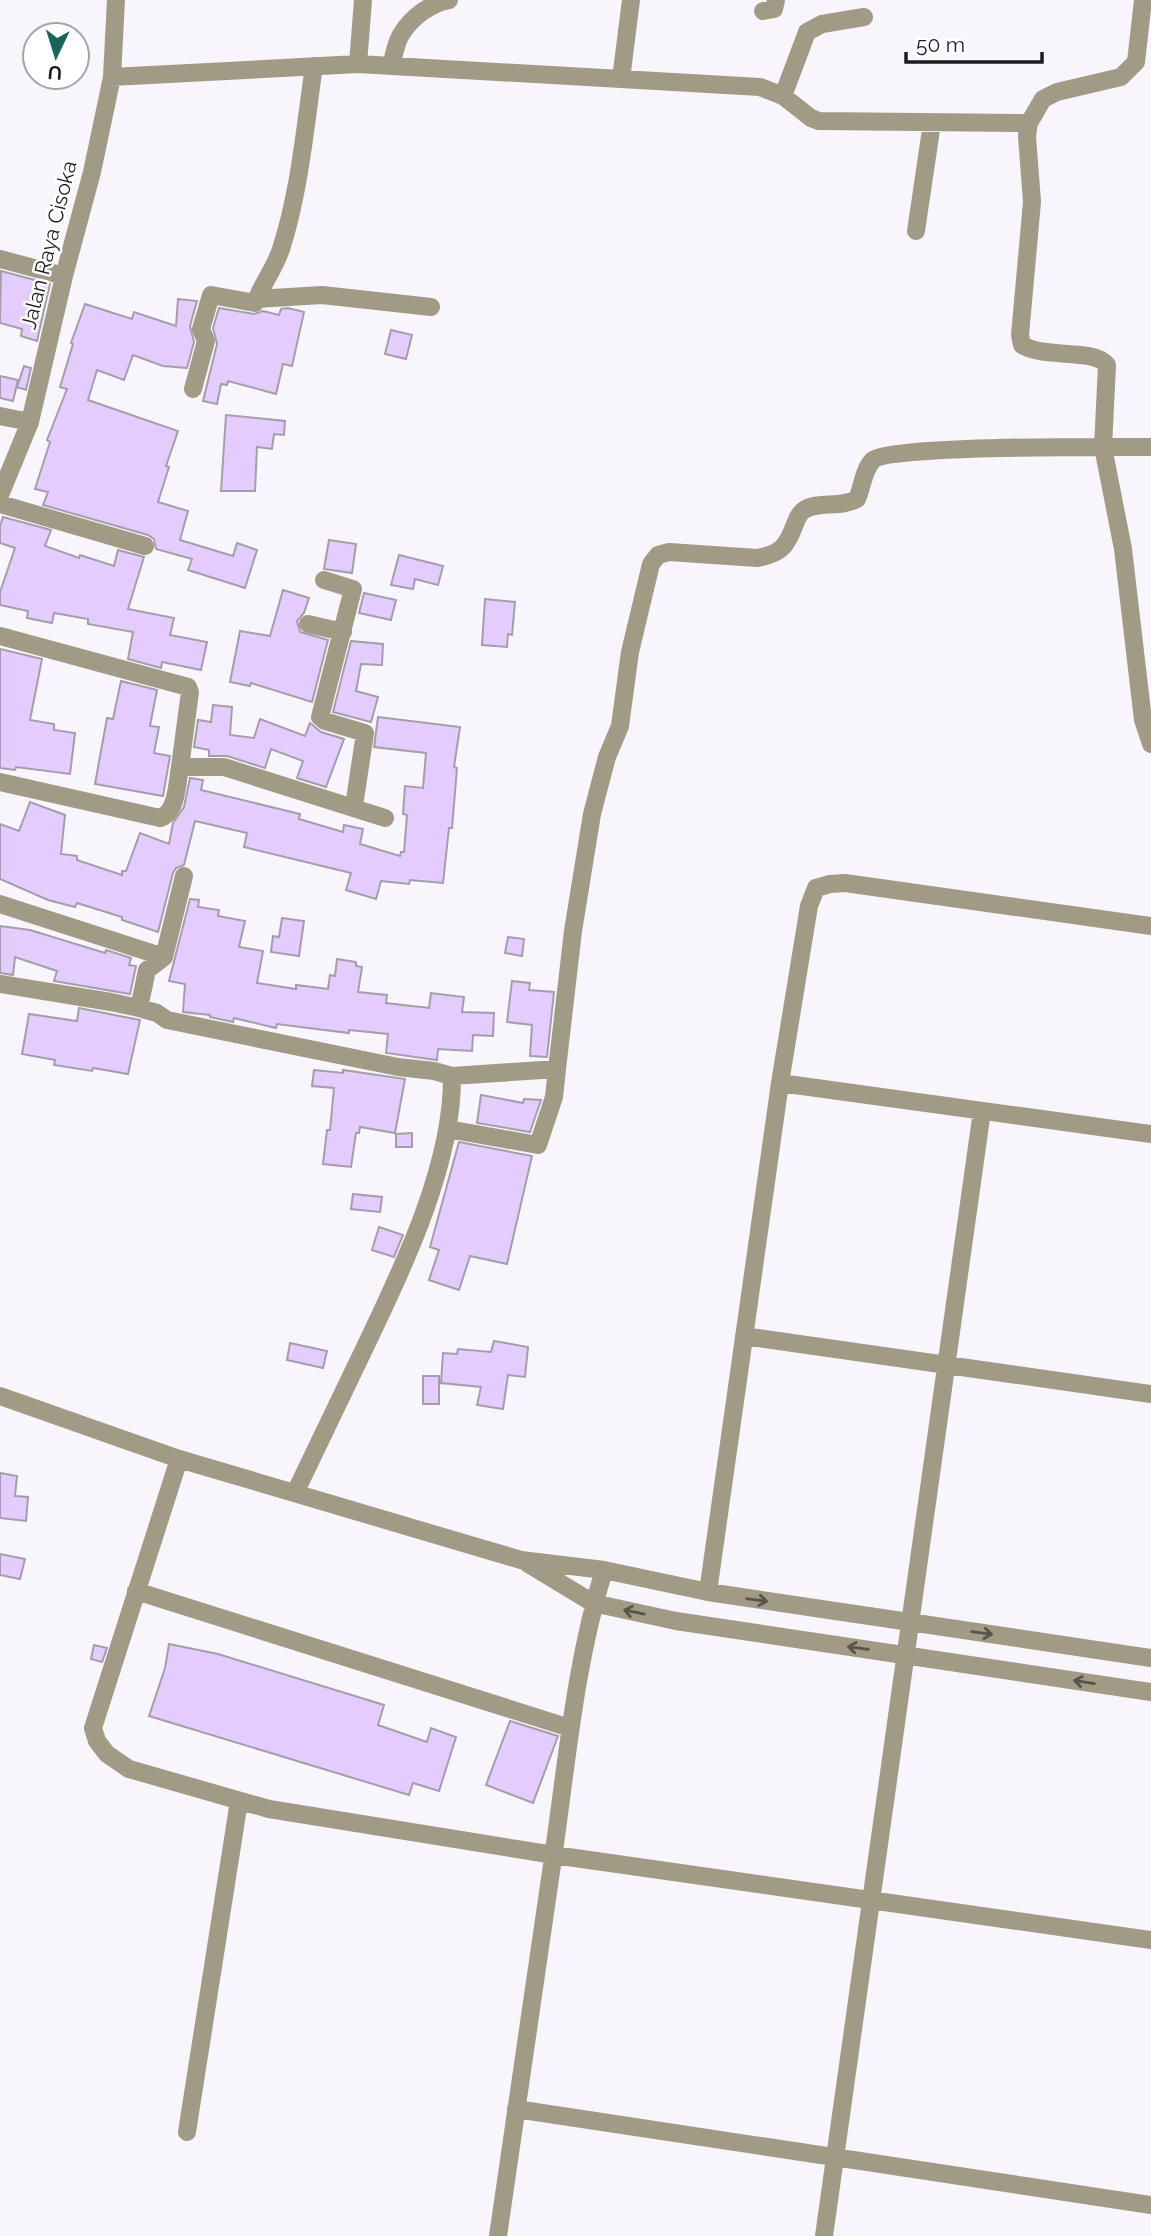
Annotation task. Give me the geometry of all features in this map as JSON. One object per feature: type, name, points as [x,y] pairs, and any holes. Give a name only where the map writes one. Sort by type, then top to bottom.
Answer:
[{"type":"street","name":"Jalan Raya Cisoka","points":[[0,495],[30,422],[64,276],[92,172],[112,77],[116,0]]},
{"type":"street","points":[[358,65],[363,0]]},
{"type":"street","points":[[391,66],[401,34],[418,15],[441,1],[449,0]]},
{"type":"street","points":[[621,79],[632,0]]},
{"type":"street","points":[[1143,0],[1136,62],[1121,78],[1057,92],[1043,99],[1029,123],[1027,136],[1032,202],[1020,335],[1022,345],[1032,351],[1093,357],[1104,360],[1107,365],[1103,447],[1124,549],[1143,720],[1151,744]]},
{"type":"street","points":[[783,96],[807,32],[814,26],[864,17]]},
{"type":"street","points":[[193,389],[206,341],[201,329],[211,295],[255,303],[280,253],[294,207],[314,66]]},
{"type":"street","points":[[112,77],[314,66],[391,66],[760,87],[783,96],[818,121],[1029,123]]},
{"type":"street","points":[[916,231],[932,122]]},
{"type":"street","points":[[0,259],[64,276]]},
{"type":"street","points":[[256,299],[322,295],[431,307]]},
{"type":"street","points":[[0,416],[30,422]]},
{"type":"street","points":[[448,1129],[538,1145],[554,1097],[573,931],[592,814],[607,757],[620,726],[630,652],[651,564],[658,555],[669,552],[757,558],[771,556],[779,552],[788,541],[803,510],[848,504],[857,499],[872,461],[878,457],[912,452],[1151,447]]},
{"type":"street","points":[[0,504],[145,546]]},
{"type":"street","points":[[324,580],[353,589],[320,716],[325,721],[365,733],[354,806]]},
{"type":"street","points":[[308,624],[343,632]]},
{"type":"street","points":[[0,636],[188,687],[190,692],[180,767],[171,810],[167,816],[160,818],[0,782]]},
{"type":"street","points":[[180,767],[224,768],[386,818]]},
{"type":"street","points":[[139,1009],[148,970],[164,957],[184,876]]},
{"type":"street","points":[[708,1592],[780,1083],[809,906],[817,888],[845,883],[1151,926]]},
{"type":"street","points":[[0,904],[164,957]]},
{"type":"street","points":[[0,984],[111,1002],[157,1013],[167,1020],[452,1076],[557,1069]]},
{"type":"street","points":[[295,1493],[398,1278],[431,1191],[453,1102],[452,1076]]},
{"type":"street","points":[[780,1083],[1151,1135]]},
{"type":"street","points":[[824,2236],[982,1111]]},
{"type":"street","points":[[744,1336],[1151,1394]]},
{"type":"street","points":[[0,1396],[179,1459],[521,1560],[604,1570],[708,1592],[1151,1658]]},
{"type":"street","points":[[179,1459],[93,1728],[97,1741],[107,1754],[129,1769],[270,1809],[554,1855],[1151,1940]]},
{"type":"street","points":[[521,1560],[593,1603],[676,1621],[1151,1692]]},
{"type":"street","points":[[498,2236],[570,1728],[593,1603],[604,1570]]},
{"type":"street","points":[[136,1591],[570,1728]]},
{"type":"street","points":[[187,2132],[239,1801]]},
{"type":"street","points":[[516,2109],[1151,2205]]},
{"type":"building","points":[[1,271],[50,284],[37,341],[21,336],[22,329],[0,323]]},
{"type":"building","points":[[178,299],[197,301],[190,326],[194,342],[187,368],[163,366],[133,355],[124,380],[97,370],[88,400],[178,431],[158,502],[188,511],[180,540],[233,556],[237,543],[257,550],[245,588],[188,570],[192,559],[156,549],[154,539],[148,535],[43,505],[48,492],[35,489],[50,442],[47,440],[67,389],[60,387],[73,344],[71,343],[85,304],[132,319],[134,312],[176,326]]},
{"type":"building","points":[[219,308],[254,314],[263,311],[279,315],[281,309],[288,308],[304,312],[292,366],[283,364],[276,394],[228,381],[227,385],[221,384],[217,404],[203,401],[217,344],[213,328]]},
{"type":"building","points":[[391,330],[412,335],[406,359],[385,354]]},
{"type":"building","points":[[24,366],[31,368],[26,390],[17,387]]},
{"type":"building","points":[[0,376],[18,380],[13,401],[0,398]]},
{"type":"building","points":[[226,415],[285,421],[284,435],[274,434],[272,449],[257,447],[255,491],[221,491]]},
{"type":"building","points":[[3,517],[51,530],[45,546],[79,558],[80,555],[114,566],[118,550],[144,557],[128,609],[174,618],[170,635],[207,642],[201,670],[162,662],[161,668],[128,659],[133,632],[88,624],[88,619],[54,613],[52,623],[27,618],[28,611],[0,605],[0,592],[15,548],[0,543]]},
{"type":"building","points":[[329,540],[356,544],[352,573],[324,569]]},
{"type":"building","points":[[399,555],[443,566],[438,585],[415,579],[413,589],[391,585]]},
{"type":"building","points":[[283,590],[309,598],[304,613],[297,621],[300,632],[328,640],[312,702],[251,683],[250,686],[230,682],[240,631],[270,636]]},
{"type":"building","points":[[364,593],[396,600],[391,620],[359,613]]},
{"type":"building","points":[[485,599],[515,602],[512,635],[508,634],[507,647],[482,645]]},
{"type":"building","points":[[351,641],[383,644],[382,665],[361,664],[356,691],[378,697],[371,722],[333,712]]},
{"type":"building","points":[[0,649],[42,659],[30,720],[54,724],[54,730],[75,733],[70,774],[16,767],[15,770],[0,768]]},
{"type":"building","points":[[121,681],[157,690],[150,726],[159,727],[154,753],[170,756],[163,796],[95,784],[107,718],[113,719]]},
{"type":"building","points":[[213,705],[232,707],[230,735],[254,738],[260,719],[305,736],[310,723],[321,732],[344,739],[326,787],[297,778],[303,761],[271,749],[265,768],[227,756],[209,756],[209,750],[194,747],[198,720],[211,722]]},
{"type":"building","points":[[378,717],[460,727],[454,767],[457,768],[452,828],[449,828],[443,883],[381,881],[376,899],[346,890],[351,873],[244,847],[247,833],[195,821],[184,865],[176,868],[173,873],[158,932],[77,903],[75,907],[48,900],[0,879],[0,824],[19,831],[30,802],[65,815],[61,854],[77,856],[77,860],[122,875],[122,871],[126,871],[140,833],[169,844],[173,823],[184,807],[190,778],[203,780],[201,790],[300,814],[299,819],[343,832],[344,825],[363,829],[360,844],[400,856],[401,852],[404,852],[407,815],[403,814],[405,786],[423,788],[426,753],[374,747]]},
{"type":"building","points":[[190,899],[199,900],[198,907],[219,910],[218,916],[245,921],[239,947],[263,951],[257,983],[296,989],[296,985],[328,989],[330,975],[335,976],[337,959],[356,962],[356,966],[362,967],[358,992],[387,995],[386,1003],[429,1008],[431,993],[464,997],[462,1012],[494,1013],[493,1036],[473,1035],[472,1051],[438,1049],[437,1060],[386,1053],[388,1034],[349,1030],[349,1033],[277,1024],[276,1028],[234,1018],[233,1022],[210,1015],[183,1012],[185,984],[169,981]]},
{"type":"building","points":[[282,918],[304,921],[299,956],[271,952],[273,936],[279,937]]},
{"type":"building","points":[[0,926],[30,930],[105,953],[106,950],[131,958],[129,965],[136,966],[130,994],[54,981],[57,971],[15,957],[13,975],[0,973]]},
{"type":"building","points":[[508,937],[524,939],[522,956],[505,953]]},
{"type":"building","points":[[512,981],[530,983],[529,990],[554,992],[547,1057],[530,1056],[532,1025],[507,1022]]},
{"type":"building","points":[[79,1008],[140,1020],[128,1074],[54,1065],[55,1060],[22,1054],[29,1014],[77,1021]]},
{"type":"building","points":[[314,1070],[343,1073],[343,1070],[405,1079],[395,1133],[360,1127],[359,1133],[356,1133],[351,1167],[323,1164],[334,1088],[312,1086]]},
{"type":"building","points":[[481,1095],[523,1103],[524,1099],[541,1100],[530,1132],[477,1123]]},
{"type":"building","points":[[412,1133],[412,1147],[396,1147],[396,1134]]},
{"type":"building","points":[[459,1142],[532,1156],[507,1264],[470,1256],[459,1290],[429,1280],[439,1250],[430,1247]]},
{"type":"building","points":[[353,1194],[382,1197],[380,1212],[351,1209]]},
{"type":"building","points":[[379,1227],[403,1235],[394,1257],[372,1250]]},
{"type":"building","points":[[494,1341],[528,1347],[525,1377],[508,1375],[503,1409],[477,1405],[481,1387],[441,1383],[443,1353],[457,1354],[458,1349],[491,1352]]},
{"type":"building","points":[[290,1343],[327,1351],[323,1368],[287,1360]]},
{"type":"building","points":[[423,1376],[439,1376],[439,1404],[423,1404]]},
{"type":"building","points":[[0,1473],[17,1476],[15,1496],[28,1497],[26,1521],[0,1518]]},
{"type":"building","points":[[0,1554],[25,1559],[20,1579],[0,1575]]},
{"type":"building","points":[[169,1644],[218,1654],[384,1705],[378,1725],[427,1742],[431,1728],[456,1737],[439,1791],[413,1783],[409,1795],[149,1716],[165,1668]]},
{"type":"building","points":[[94,1645],[107,1648],[102,1662],[91,1659]]},
{"type":"building","points":[[510,1721],[558,1736],[533,1803],[486,1785]]}]
